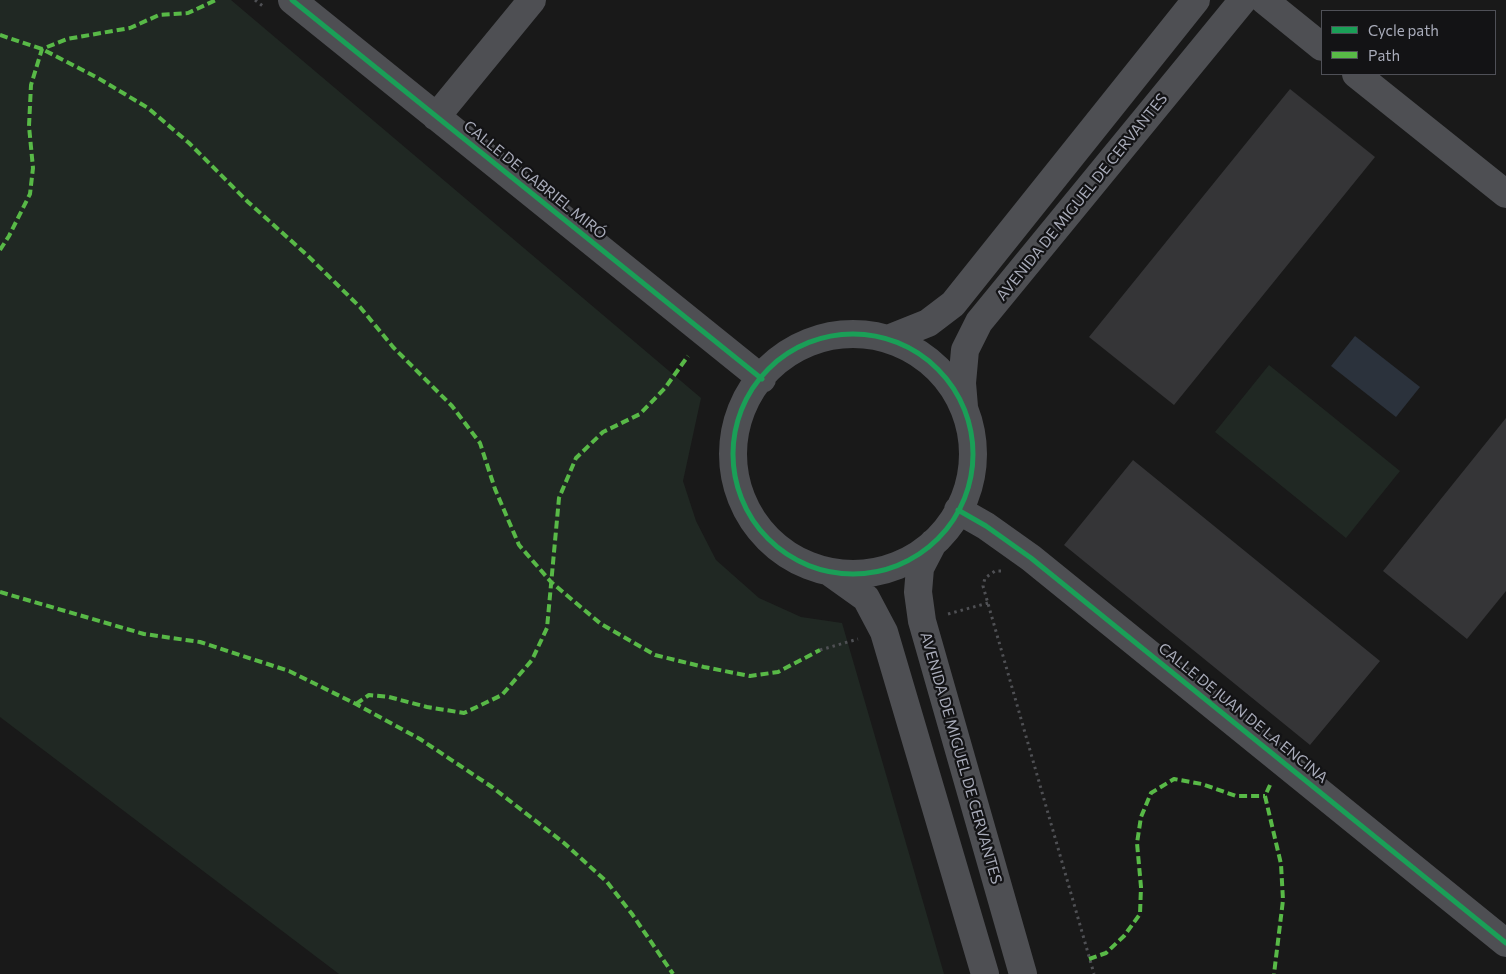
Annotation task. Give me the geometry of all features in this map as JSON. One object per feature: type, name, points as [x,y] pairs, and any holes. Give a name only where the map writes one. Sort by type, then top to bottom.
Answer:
[{"type":"street","name":"CALLE DE GABRIEL MIRÓ","points":[[292,0],[762,379]]},
{"type":"street","points":[[436,117],[532,0]]},
{"type":"street","points":[[888,338],[928,324],[953,304],[1196,0]]},
{"type":"street","name":"AVENIDA DE MIGUEL DE CERVANTES","points":[[965,410],[962,383],[965,350],[979,322],[1243,0]]},
{"type":"street","points":[[1264,0],[1321,45]]},
{"type":"street","points":[[1357,75],[1506,194]]},
{"type":"street","points":[[831,573],[873,573],[919,555],[953,522],[972,479],[973,438],[965,410],[954,386],[925,356],[888,338],[861,333],[810,341],[778,360],[744,400],[734,434],[733,473],[742,502],[767,539],[788,556],[831,573],[866,598],[884,632],[985,974]]},
{"type":"street","name":"CALLE DE JUAN DE LA ENCINA","points":[[958,510],[986,526],[1031,558],[1506,943]]},
{"type":"street","name":"AVENIDA DE MIGUEL DE CERVANTES","points":[[932,543],[920,568],[918,592],[922,621],[1023,974]]},
{"type":"path","points":[[1006,570],[995,571],[985,578],[983,586],[1094,974]]},
{"type":"shaded area","points":[[0,0],[231,0],[701,398],[683,481],[696,521],[716,560],[759,598],[801,617],[842,623],[944,974],[339,974],[0,717]]},
{"type":"shaded area","points":[[1355,336],[1420,387],[1396,417],[1331,366]]},
{"type":"shaded area","points":[[1269,365],[1400,471],[1346,538],[1215,432]]},
{"type":"building","points":[[1290,89],[1375,157],[1174,405],[1089,337]]},
{"type":"building","points":[[1506,418],[1506,591],[1467,639],[1383,571]]},
{"type":"building","points":[[1133,460],[1380,661],[1310,745],[1064,545]]},
{"type":"marked path","points":[[0,250],[30,194],[33,168],[29,126],[31,85],[42,49],[67,39],[130,28],[159,15],[188,13],[216,0]]},
{"type":"marked path","points":[[0,35],[42,49],[98,78],[148,108],[189,143],[248,202],[307,255],[360,307],[393,347],[452,406],[480,443],[495,489],[519,545],[551,582],[601,624],[655,655],[750,676],[778,672],[820,650]]},
{"type":"marked path","points":[[356,704],[369,695],[389,697],[427,707],[464,713],[502,695],[532,660],[547,628],[559,498],[576,458],[603,432],[640,414],[665,388],[688,356]]},
{"type":"marked path","points":[[0,592],[144,634],[200,642],[289,671],[356,704],[420,739],[492,787],[564,843],[607,882],[632,914],[673,974]]},
{"type":"marked path","points":[[1089,959],[1106,953],[1124,936],[1140,914],[1141,887],[1137,843],[1141,817],[1151,793],[1174,779],[1202,784],[1236,796],[1265,796]]},
{"type":"marked path","points":[[1270,785],[1265,796],[1281,864],[1283,900],[1274,974]]},
{"type":"cycle path","points":[[292,0],[762,379]]},
{"type":"cycle path","points":[[853,334],[888,339],[899,343],[920,354],[938,369],[953,387],[964,408],[968,419],[973,454],[968,489],[964,500],[953,521],[938,539],[920,554],[899,565],[888,569],[853,574],[818,569],[807,565],[786,554],[768,539],[753,521],[742,500],[738,489],[733,454],[738,419],[742,408],[753,387],[768,369],[786,354],[807,343],[818,339],[853,334]]},
{"type":"cycle path","points":[[958,510],[986,526],[1031,558],[1506,943]]}]
